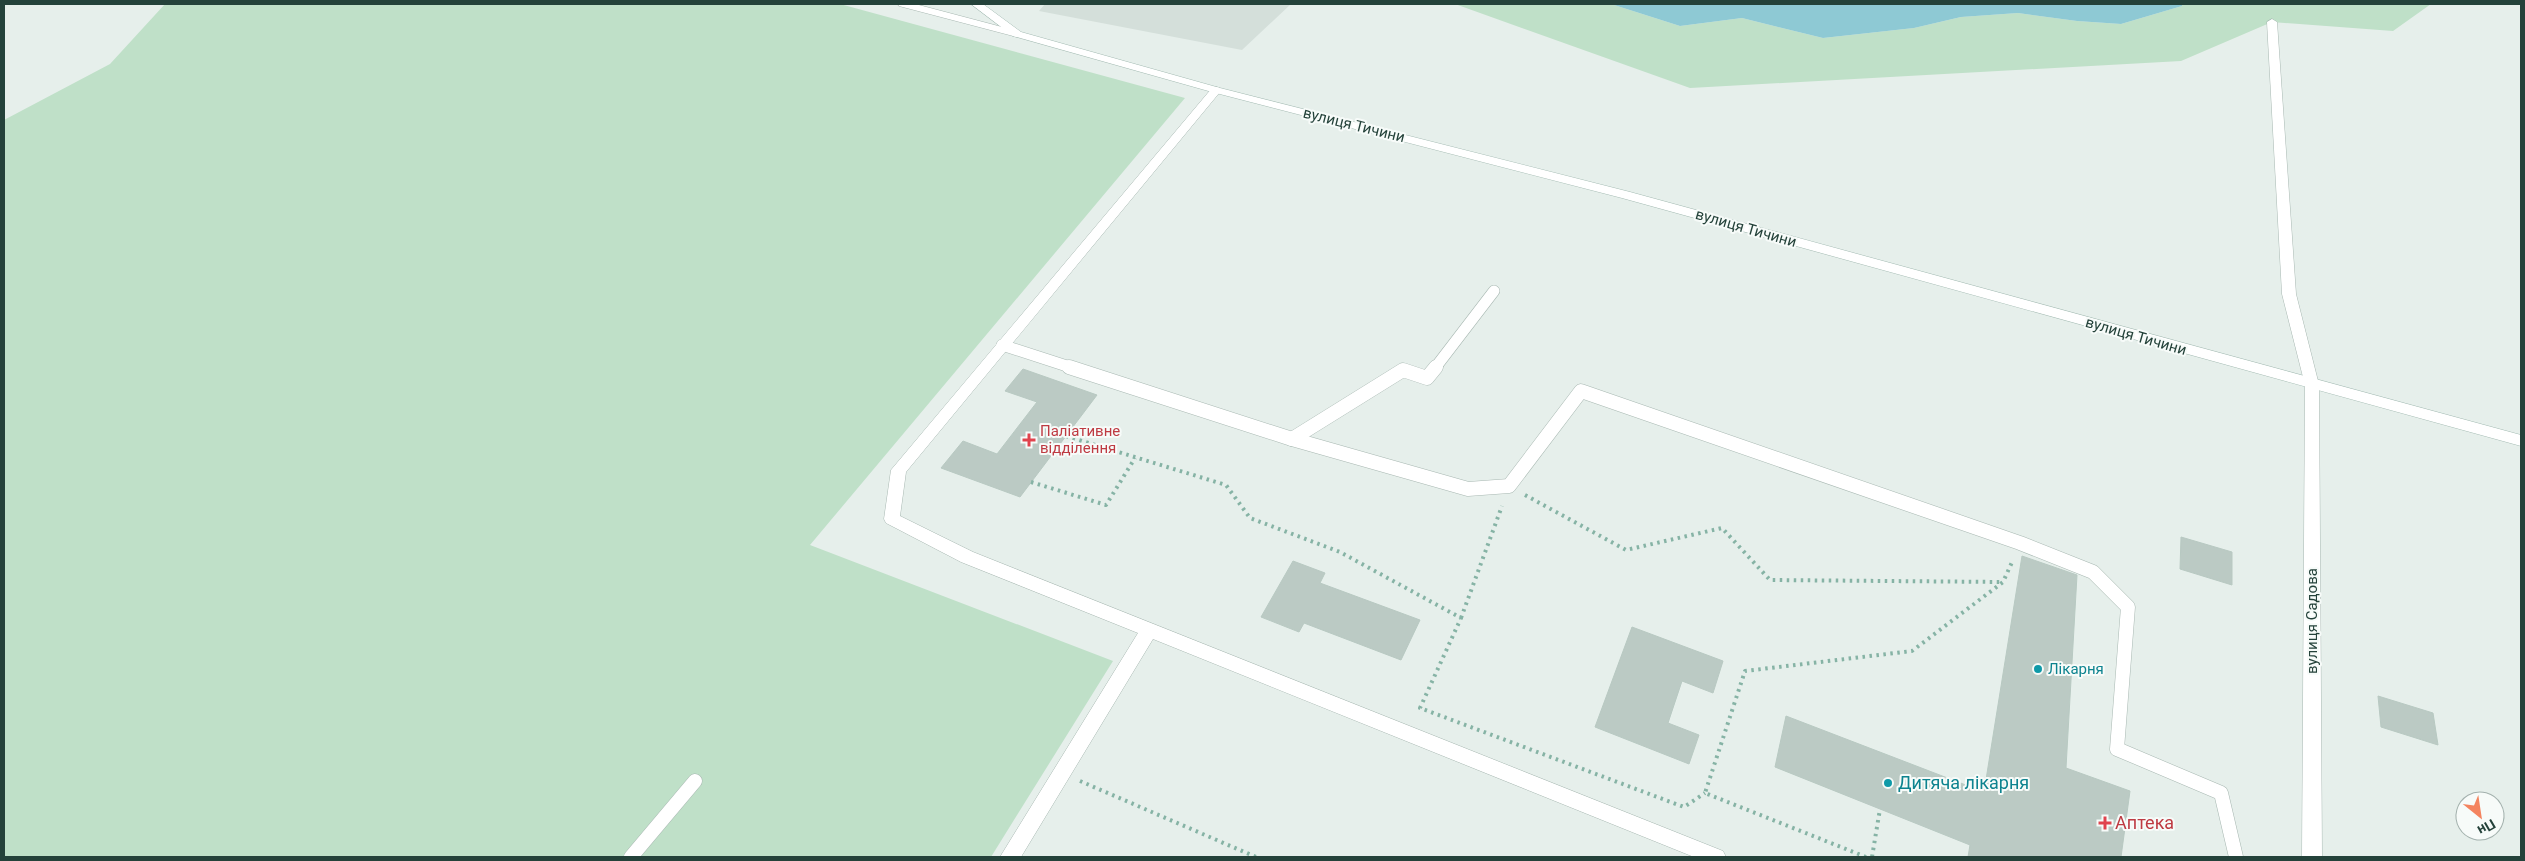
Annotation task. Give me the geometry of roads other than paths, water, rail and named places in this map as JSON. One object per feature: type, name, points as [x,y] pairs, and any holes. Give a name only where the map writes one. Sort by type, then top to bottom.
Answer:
[{"type":"street","points":[[904,4],[1017,34]]},
{"type":"street","name":"вулиця Тичини","points":[[976,4],[1017,34],[1216,90],[1626,195],[2521,441]]},
{"type":"street","name":"вулиця Садова","points":[[2272,22],[2289,294],[2312,385],[2312,857]]},
{"type":"street","points":[[1216,90],[899,470],[892,519],[967,557],[1716,857]]},
{"type":"street","points":[[1010,857],[1149,630]]},
{"type":"lane","points":[[1292,439],[1403,370],[1427,378],[1494,291]]},
{"type":"lane","points":[[1002,345],[1292,439],[1468,490],[1509,486],[1580,391],[2020,543],[2093,572],[2128,607],[2117,749],[2221,793],[2236,857]]},
{"type":"lane","points":[[631,857],[695,781]]},
{"type":"water","points":[[1611,4],[2182,4],[2182,6],[2121,24],[2077,21],[2018,13],[1961,17],[1914,28],[1823,38],[1742,18],[1680,26]]},
{"type":"place","name":"Паліативне відділення","points":[[1029,440]]},
{"type":"place","name":"Лікарня","points":[[2038,669]]},
{"type":"place","name":"Дитяча лікарня","points":[[1888,783]]},
{"type":"place","name":"Аптека","points":[[2105,823]]}]
